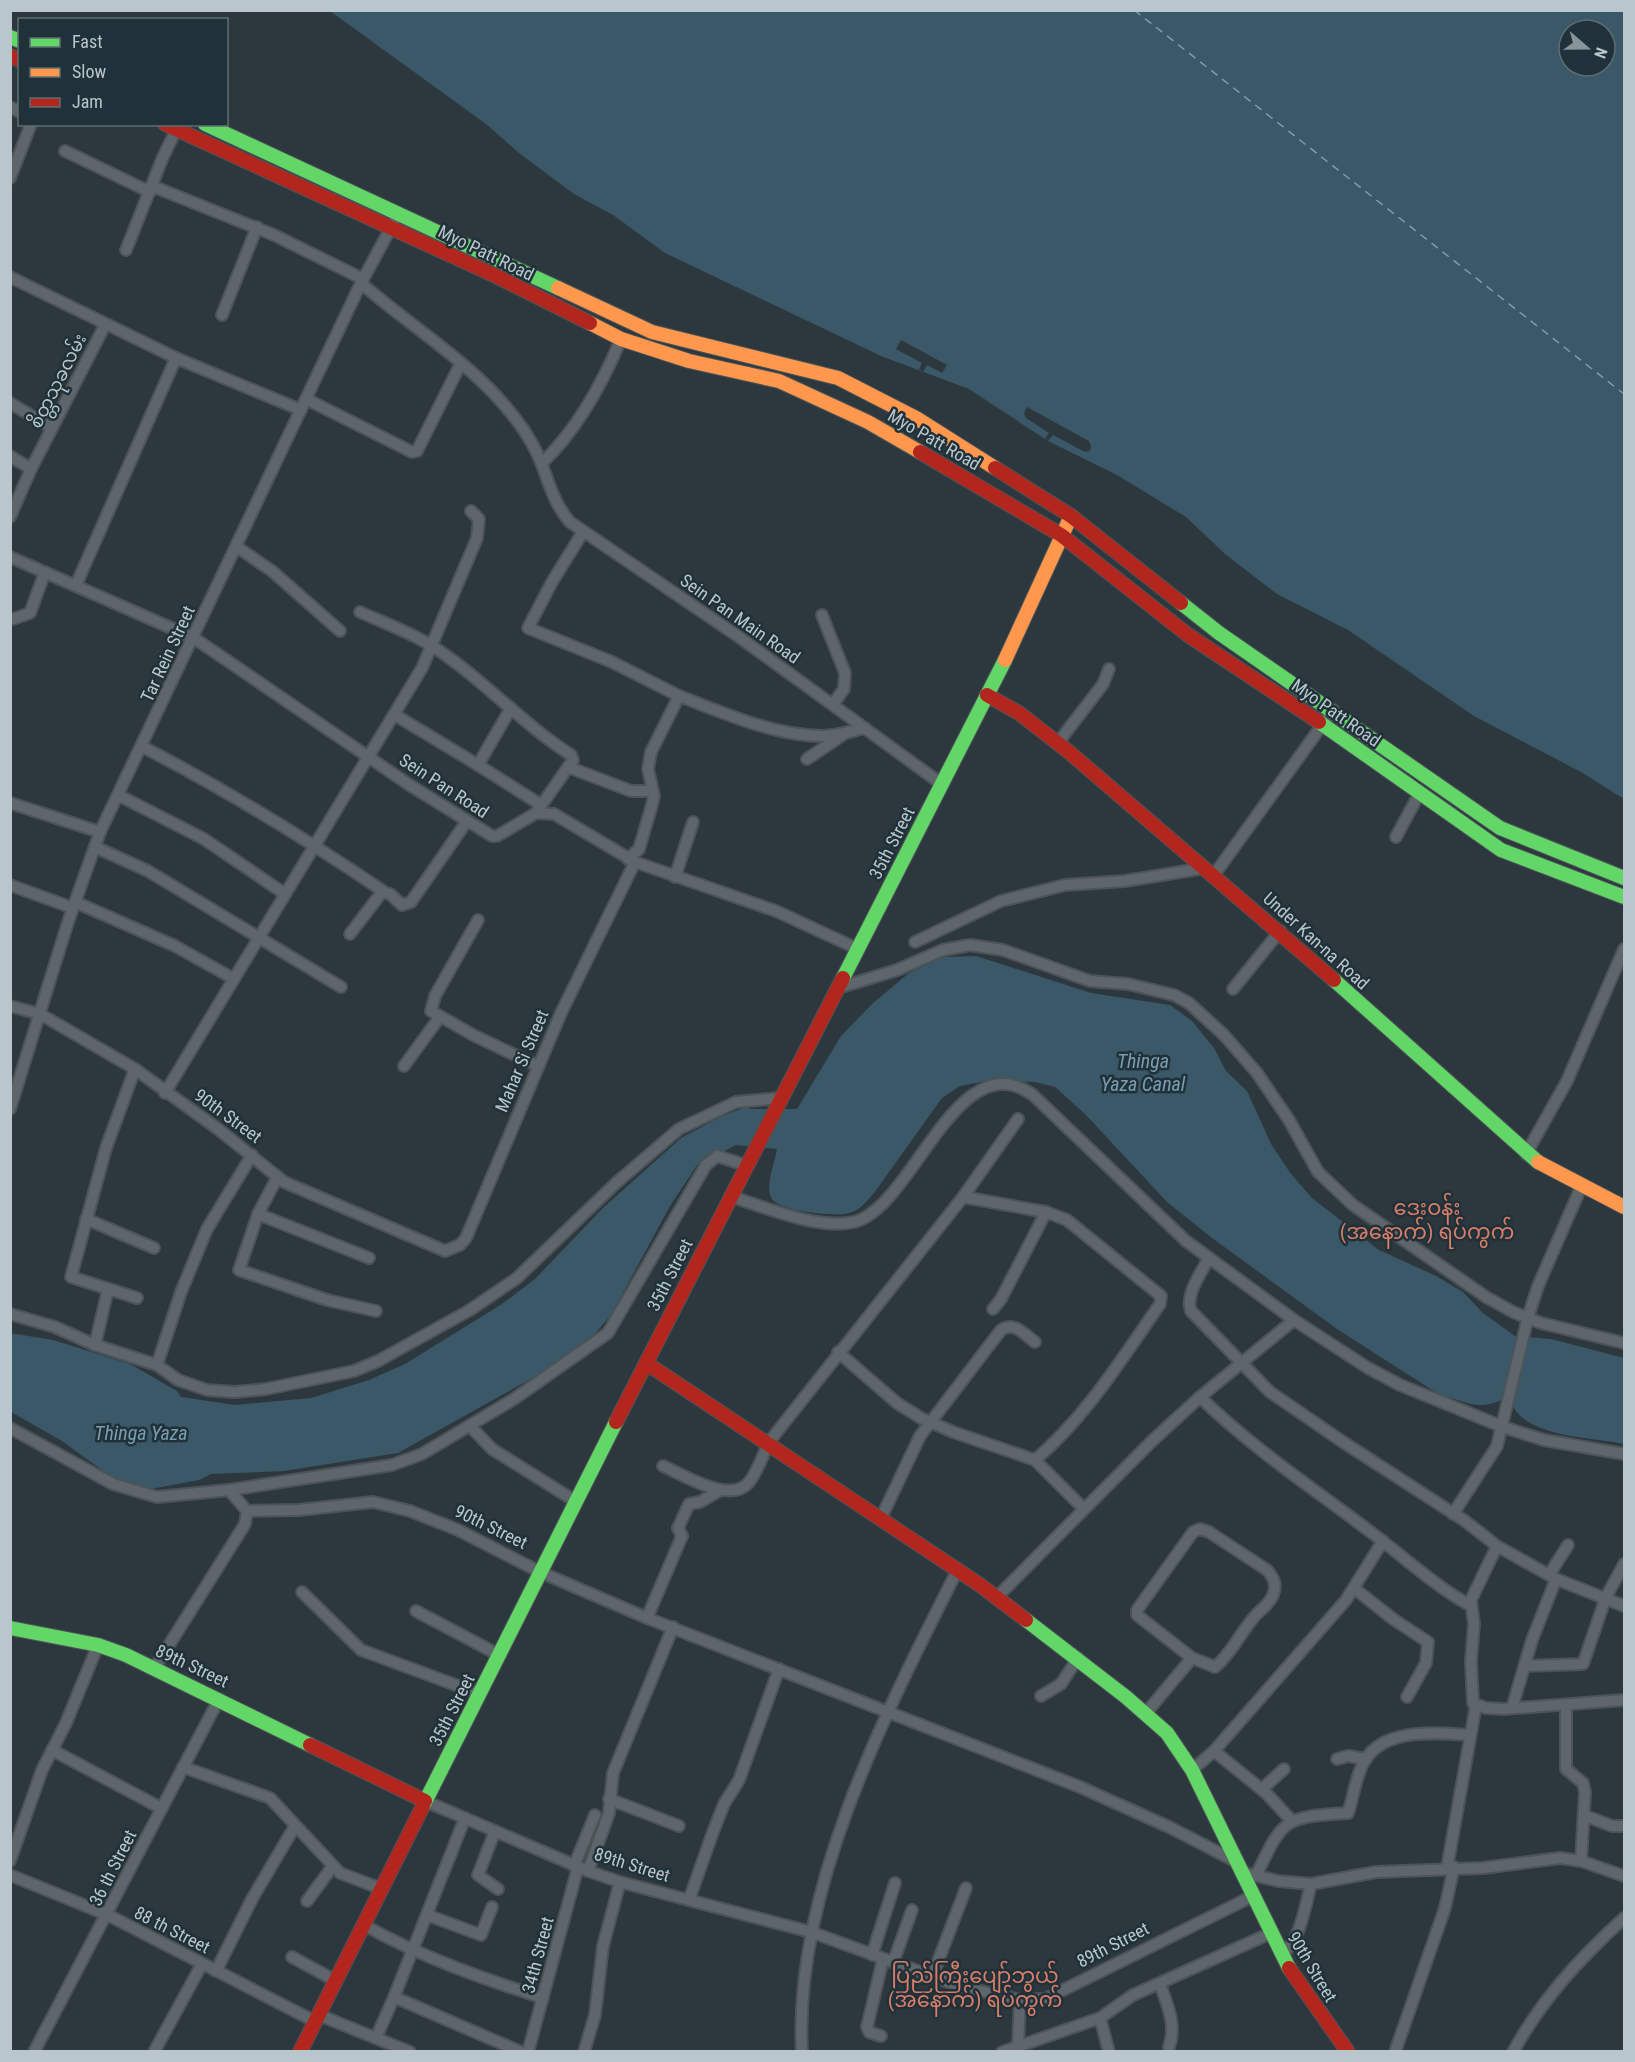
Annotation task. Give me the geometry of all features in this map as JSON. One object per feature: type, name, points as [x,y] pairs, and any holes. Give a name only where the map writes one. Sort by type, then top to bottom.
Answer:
[{"type":"main road","name":"Myo Patt Road","points":[[174,126],[621,339],[688,361],[779,381],[868,422],[1061,535],[1188,635],[1502,850],[1624,897]]},
{"type":"main road","name":"Myo Patt Road","points":[[209,126],[652,332],[838,378],[916,418],[1071,516],[1219,633],[1510,834],[1624,878]]},
{"type":"main road","points":[[223,151],[229,135]]},
{"type":"main road","points":[[646,349],[652,332]]},
{"type":"main road","name":"35th Street","points":[[300,2052],[745,1165],[943,785],[1071,516]]},
{"type":"main road","name":"Under Kan-na Road","points":[[987,695],[1019,713],[1058,744],[1280,931],[1526,1154],[1552,1171],[1624,1207]]},
{"type":"main road","points":[[1502,850],[1510,834]]},
{"type":"main road","name":"90th Street","points":[[646,1363],[769,1442],[958,1569],[1078,1658],[1146,1713],[1176,1744],[1192,1770],[1282,1954],[1309,1999],[1348,2052]]},
{"type":"main road","name":"89th Street","points":[[10,1628],[98,1645],[219,1699],[425,1801]]},
{"type":"street","points":[[10,178],[30,126]]},
{"type":"street","points":[[126,250],[174,126]]},
{"type":"street","name":"Sein Pan Main Road","points":[[65,151],[151,189],[257,227],[362,281],[461,363],[500,399],[515,417],[542,463],[549,487],[561,512],[583,532],[739,637],[943,785]]},
{"type":"street","name":"Tar Rein Street","points":[[10,1109],[74,905],[100,832],[362,281],[392,228],[398,212]]},
{"type":"street","points":[[222,315],[257,227]]},
{"type":"street","points":[[10,277],[176,358],[301,410]]},
{"type":"street","name":"စိတ္တသုခလမ်း","points":[[10,517],[31,468],[105,325]]},
{"type":"street","points":[[542,463],[563,441],[610,363],[621,339]]},
{"type":"street","points":[[76,585],[176,358]]},
{"type":"street","points":[[306,399],[412,452],[417,451],[461,363]]},
{"type":"street","points":[[10,403],[52,428]]},
{"type":"street","points":[[10,456],[31,468]]},
{"type":"street","points":[[165,1094],[395,715],[431,645],[477,538],[479,519],[471,511]]},
{"type":"street","points":[[583,532],[552,582],[528,628],[612,662],[664,686],[679,696],[783,731],[824,736],[865,728]]},
{"type":"street","points":[[237,547],[272,571],[340,630]]},
{"type":"street","name":"Sein Pan Road","points":[[10,557],[194,638],[369,758],[494,836],[539,809]]},
{"type":"street","points":[[13,619],[30,613],[45,572]]},
{"type":"street","points":[[360,612],[431,645],[528,724],[571,755],[573,760],[539,809]]},
{"type":"street","points":[[822,615],[845,673],[844,689],[833,705]]},
{"type":"street","points":[[1058,744],[1103,684],[1109,669]]},
{"type":"street","name":"Mahar Si Street","points":[[429,1247],[445,1251],[460,1245],[466,1238],[538,1066],[631,861],[639,849],[652,805],[653,791],[648,770],[649,757],[679,696]]},
{"type":"street","points":[[478,765],[511,708]]},
{"type":"street","points":[[915,942],[1001,901],[1065,885],[1210,872],[1333,710]]},
{"type":"street","points":[[395,715],[478,765],[539,809],[562,817],[631,861],[776,911],[858,949]]},
{"type":"street","points":[[807,759],[846,732]]},
{"type":"street","points":[[142,747],[189,771],[316,846],[402,905],[411,902],[467,820]]},
{"type":"street","points":[[568,767],[631,791],[653,791]]},
{"type":"street","points":[[1396,837],[1419,794]]},
{"type":"street","points":[[118,795],[204,839],[285,894]]},
{"type":"street","points":[[10,803],[100,832]]},
{"type":"street","points":[[675,877],[693,822]]},
{"type":"street","points":[[95,847],[148,871],[260,936],[341,987]]},
{"type":"street","points":[[10,885],[74,905],[175,946],[234,979]]},
{"type":"street","points":[[350,934],[383,891]]},
{"type":"street","points":[[478,920],[432,1003],[431,1011],[439,1018],[538,1066]]},
{"type":"street","points":[[1233,989],[1280,931]]},
{"type":"street","points":[[838,988],[897,970],[943,950],[970,945],[1004,950],[1090,981],[1128,984],[1174,995],[1189,1003],[1224,1035],[1257,1073],[1289,1120],[1318,1172],[1341,1195],[1486,1297],[1527,1321],[1624,1342]]},
{"type":"street","points":[[1526,1154],[1567,1081],[1624,949]]},
{"type":"street","name":"90th Street","points":[[10,1006],[40,1014],[135,1069],[165,1094],[252,1155],[277,1178],[429,1247]]},
{"type":"street","points":[[404,1066],[439,1018]]},
{"type":"street","points":[[135,1069],[106,1148],[71,1277],[137,1298]]},
{"type":"street","points":[[730,1196],[797,1218],[840,1223],[855,1222],[871,1214],[885,1202],[927,1145],[969,1098],[986,1088],[1012,1085],[1033,1095],[1186,1241],[1208,1259],[1294,1320],[1368,1368],[1392,1381],[1504,1422],[1544,1440],[1624,1454]]},
{"type":"street","points":[[10,1314],[55,1327],[95,1345],[157,1365],[178,1380],[207,1390],[235,1392],[328,1378],[378,1361],[470,1310],[518,1278],[616,1183],[678,1129],[736,1102],[780,1101]]},
{"type":"street","points":[[663,1466],[720,1491],[731,1491],[749,1482],[769,1442],[963,1197],[1018,1119]]},
{"type":"street","points":[[157,1365],[181,1292],[207,1229],[252,1155]]},
{"type":"street","points":[[10,1428],[131,1491],[157,1497],[229,1490],[392,1466],[422,1454],[514,1399],[608,1333],[706,1165],[717,1156],[745,1165]]},
{"type":"street","points":[[277,1178],[258,1214],[239,1270],[327,1300],[376,1311]]},
{"type":"street","points":[[1453,1514],[1497,1446],[1527,1321],[1538,1286],[1582,1185]]},
{"type":"street","points":[[963,1197],[1046,1212],[1067,1220],[1159,1293],[1161,1300],[1112,1374],[1057,1439],[1035,1460]]},
{"type":"street","points":[[993,1309],[1046,1212]]},
{"type":"street","points":[[258,1214],[369,1258]]},
{"type":"street","points":[[86,1219],[154,1248]]},
{"type":"street","points":[[1208,1259],[1188,1303],[1191,1311],[1275,1395],[1497,1546],[1552,1577],[1624,1606]]},
{"type":"street","points":[[95,1345],[108,1289]]},
{"type":"street","points":[[996,1598],[1083,1508],[1200,1397],[1294,1320]]},
{"type":"street","points":[[880,1518],[906,1461],[930,1423],[1001,1330],[1007,1325],[1012,1326],[1035,1342]]},
{"type":"street","points":[[838,1352],[897,1403],[930,1423],[1035,1460],[1083,1508]]},
{"type":"street","points":[[1200,1397],[1318,1494],[1383,1541],[1439,1587],[1471,1606]]},
{"type":"street","points":[[470,1426],[492,1449],[575,1501]]},
{"type":"street","points":[[154,1669],[245,1524],[247,1511],[229,1490]]},
{"type":"street","points":[[647,1618],[682,1536],[678,1527],[689,1504],[700,1502],[720,1491]]},
{"type":"street","name":"90th Street","points":[[247,1511],[299,1510],[364,1503],[390,1505],[458,1530],[540,1572],[647,1618],[1080,1787],[1169,1827],[1256,1876],[1311,1884]]},
{"type":"street","points":[[1200,1529],[1209,1532],[1267,1570],[1273,1577],[1275,1585],[1267,1605],[1255,1615],[1215,1667],[1192,1658],[1137,1615],[1137,1610],[1193,1533],[1200,1529]]},
{"type":"street","points":[[1192,1770],[1214,1751],[1355,1589],[1383,1541]]},
{"type":"street","points":[[1512,1708],[1552,1577],[1568,1545]]},
{"type":"street","points":[[1497,1546],[1474,1589],[1471,1606],[1474,1624],[1472,1701],[1476,1705],[1512,1708],[1566,1706],[1624,1700]]},
{"type":"street","points":[[1524,1666],[1583,1664],[1606,1597],[1624,1564]]},
{"type":"street","points":[[802,2052],[800,2031],[811,1932],[833,1851],[888,1713],[958,1569]]},
{"type":"street","points":[[1355,1589],[1393,1619],[1428,1642],[1426,1662],[1407,1697]]},
{"type":"street","points":[[302,1592],[361,1650],[480,1694]]},
{"type":"street","points":[[416,1611],[499,1655]]},
{"type":"street","points":[[580,1868],[609,1813],[609,1787],[621,1752],[673,1628]]},
{"type":"street","points":[[10,1861],[52,1749],[66,1723],[98,1645]]},
{"type":"street","points":[[1041,1696],[1061,1684],[1078,1658]]},
{"type":"street","points":[[1146,1713],[1192,1658]]},
{"type":"street","points":[[689,1900],[724,1804],[739,1780],[779,1670]]},
{"type":"street","name":"36 th Street","points":[[34,2052],[108,1915],[219,1699]]},
{"type":"street","points":[[1395,2052],[1446,1908],[1476,1705]]},
{"type":"street","points":[[1566,1706],[1566,1769],[1584,1785],[1586,1816],[1581,1861]]},
{"type":"street","points":[[1256,1876],[1281,1830],[1292,1821],[1319,1814],[1348,1813],[1360,1769],[1379,1746],[1401,1736],[1434,1733],[1470,1735]]},
{"type":"street","points":[[52,1749],[161,1808]]},
{"type":"street","points":[[1214,1751],[1262,1789],[1292,1821]]},
{"type":"street","points":[[1337,1759],[1348,1756],[1366,1759]]},
{"type":"street","points":[[183,1767],[270,1798],[333,1866],[353,1880],[381,1889]]},
{"type":"street","points":[[1262,1789],[1284,1769]]},
{"type":"street","points":[[609,1799],[679,1826]]},
{"type":"street","name":"89th Street","points":[[425,1801],[580,1868],[620,1882],[811,1932],[932,1977],[1020,2000],[1035,2000],[1052,1996],[1111,1964],[1253,1896]]},
{"type":"street","points":[[580,1868],[595,1815]]},
{"type":"street","points":[[1586,1816],[1612,1826],[1624,1826]]},
{"type":"street","points":[[376,2038],[465,1818]]},
{"type":"street","points":[[10,1824],[21,1831]]},
{"type":"street","points":[[216,1971],[252,1899],[295,1826]]},
{"type":"street","points":[[495,1831],[478,1875],[498,1889]]},
{"type":"street","points":[[1282,1954],[1290,1948],[1296,1935],[1311,1884],[1353,1875],[1483,1868],[1540,1859],[1581,1861],[1624,1876]]},
{"type":"street","points":[[307,1901],[333,1866]]},
{"type":"street","name":"34th Street","points":[[528,2052],[580,1868]]},
{"type":"street","name":"88 th Street","points":[[10,1875],[108,1915],[216,1971],[317,2018],[410,2052]]},
{"type":"street","points":[[585,2052],[595,2014],[603,1947],[620,1882]]},
{"type":"street","points":[[872,1955],[895,1883]]},
{"type":"street","points":[[932,1977],[966,1888]]},
{"type":"street","points":[[426,1915],[481,1935],[492,1907]]},
{"type":"street","points":[[881,2036],[869,2032],[867,2027],[888,1961],[912,1910]]},
{"type":"street","points":[[1513,2052],[1531,2020],[1557,1984],[1624,1918]]},
{"type":"street","points":[[364,1925],[412,1951],[478,1977],[543,1998]]},
{"type":"street","points":[[1003,2051],[1100,2018],[1133,1995],[1271,1934]]},
{"type":"street","points":[[292,1957],[336,1981]]},
{"type":"street","points":[[154,2052],[202,1964]]},
{"type":"street","points":[[1160,1984],[1172,2023],[1172,2038],[1169,2047]]},
{"type":"street","points":[[394,1997],[521,2052]]},
{"type":"street","points":[[1018,2046],[1020,2000]]},
{"type":"street","points":[[1100,2018],[1109,2052]]},
{"type":"water","points":[[330,11],[1624,11],[1624,799],[1581,772],[1474,716],[1348,630],[1277,594],[1225,554],[1186,517],[1117,475],[1048,441],[969,389],[881,356],[665,253],[613,215],[574,194],[519,153],[486,124]]},
{"type":"water","name":"Thinga Yaza Canal","points":[[976,956],[1091,993],[1170,1005],[1192,1021],[1214,1048],[1226,1071],[1247,1091],[1271,1144],[1291,1174],[1312,1198],[1379,1250],[1436,1276],[1463,1292],[1483,1313],[1515,1336],[1551,1339],[1624,1358],[1624,1444],[1560,1434],[1544,1429],[1518,1414],[1511,1402],[1504,1399],[1478,1405],[1440,1395],[1337,1329],[1212,1238],[1167,1202],[1086,1115],[1055,1087],[1035,1082],[986,1081],[960,1086],[942,1098],[874,1193],[853,1212],[832,1214],[808,1212],[785,1207],[772,1199],[769,1188],[777,1149],[736,1145],[697,1165],[670,1206],[611,1315],[593,1336],[536,1376],[398,1453],[284,1471],[211,1474],[199,1480],[151,1489],[117,1481],[62,1441],[11,1412],[10,1333],[53,1340],[130,1364],[177,1391],[181,1397],[235,1405],[311,1398],[369,1380],[405,1364],[502,1304],[535,1279],[603,1208],[681,1138],[720,1117],[748,1106],[750,1109],[797,1109],[841,1036],[872,1004],[909,973],[942,957]]},
{"type":"pier","points":[[901,340],[947,365],[942,373],[927,365],[923,372],[919,369],[922,363],[896,349]]},
{"type":"pier","points":[[1027,407],[1089,441],[1090,451],[1085,452],[1053,435],[1048,441],[1045,439],[1049,433],[1026,418],[1024,413]]},
{"type":"ferry route","points":[[1134,10],[1624,394]]},
{"type":"traffic: fast","points":[[10,37],[18,40]]},
{"type":"traffic: fast","points":[[209,126],[558,288]]},
{"type":"traffic: fast","points":[[1181,603],[1219,633],[1500,828],[1624,878]]},
{"type":"traffic: fast","points":[[843,978],[1005,660]]},
{"type":"traffic: fast","points":[[1319,722],[1501,850],[1624,897]]},
{"type":"traffic: fast","points":[[1334,980],[1538,1162]]},
{"type":"traffic: fast","points":[[423,1806],[616,1422]]},
{"type":"traffic: fast","points":[[1026,1620],[1126,1697],[1167,1733],[1192,1770],[1289,1968]]},
{"type":"traffic: fast","points":[[10,1628],[98,1645],[126,1655],[310,1745]]},
{"type":"traffic: slow","points":[[558,288],[652,332],[838,378],[916,418],[995,468]]},
{"type":"traffic: slow","points":[[590,323],[621,339],[689,361],[779,381],[868,422],[920,452]]},
{"type":"traffic: slow","points":[[1005,660],[1071,516]]},
{"type":"traffic: slow","points":[[1538,1162],[1624,1207]]},
{"type":"traffic: jam","points":[[10,56],[18,59]]},
{"type":"traffic: jam","points":[[169,126],[496,276],[590,323]]},
{"type":"traffic: jam","points":[[920,452],[1061,535],[1188,635],[1319,722]]},
{"type":"traffic: jam","points":[[995,468],[1071,516],[1181,603]]},
{"type":"traffic: jam","points":[[987,695],[1019,713],[1069,752],[1334,980]]},
{"type":"traffic: jam","points":[[616,1422],[843,978]]},
{"type":"traffic: jam","points":[[646,1363],[980,1585],[1026,1620]]},
{"type":"traffic: jam","points":[[310,1745],[425,1801]]},
{"type":"traffic: jam","points":[[300,2052],[423,1806]]},
{"type":"traffic: jam","points":[[1289,1968],[1348,2052]]},
{"type":"district","name":"ဒေးဝန်း (အနောက်) ရပ်ကွက်","points":[[1427,1220]]},
{"type":"district","name":"ပြည်ကြီးပျော်ဘွယ် (အနောက်) ရပ်ကွက်","points":[[975,1988]]},
{"type":"water label","name":"Thinga Yaza","points":[[141,1433]]}]
